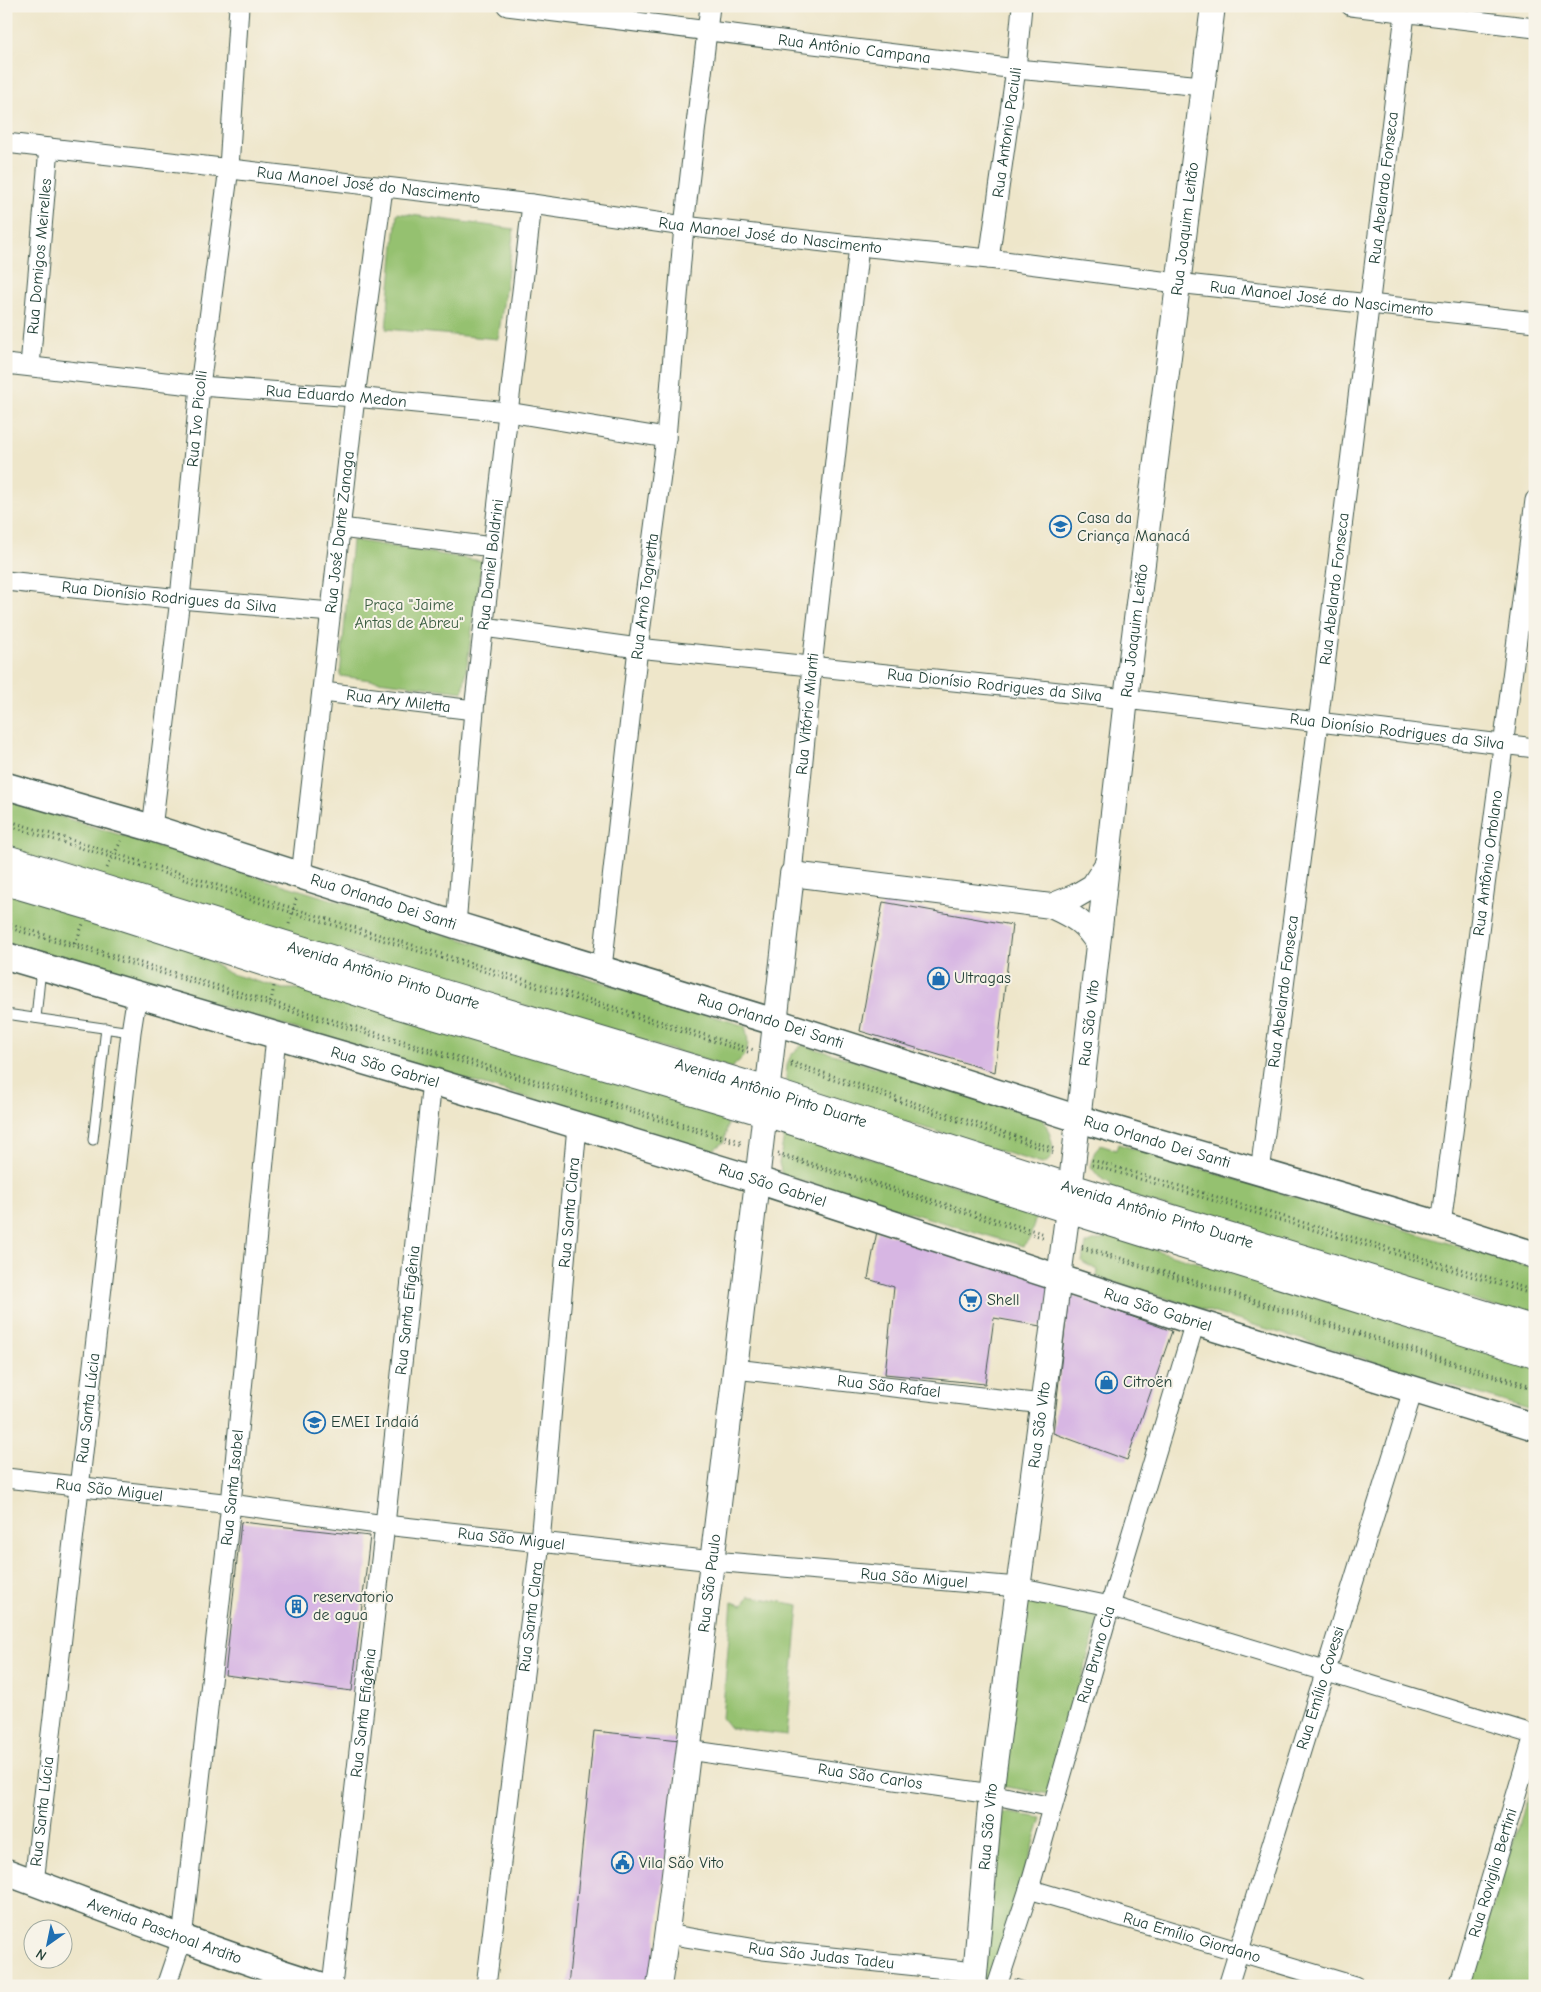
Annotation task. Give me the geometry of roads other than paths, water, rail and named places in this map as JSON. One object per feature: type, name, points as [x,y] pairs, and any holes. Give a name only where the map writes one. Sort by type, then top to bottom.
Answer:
[{"type":"main road","name":"Rua Orlando Dei Santi","points":[[6,786],[152,828],[456,925],[602,968],[1080,1119],[1441,1225],[1535,1256]]},
{"type":"main road","name":"Avenida Antônio Pinto Duarte","points":[[6,858],[424,988],[766,1102],[1070,1199],[1535,1353]]},
{"type":"main road","name":"Avenida Antônio Pinto Duarte","points":[[6,881],[91,906],[393,1003],[766,1102]]},
{"type":"main road","name":"Rua São Gabriel","points":[[6,956],[757,1180],[1195,1322],[1535,1427]]},
{"type":"main road","name":"Avenida Antônio Pinto Duarte","points":[[1070,1199],[1535,1330]]},
{"type":"main road","name":"Avenida Paschoal Ardito","points":[[6,1872],[182,1939],[323,1986]]},
{"type":"street","name":"Rua Ivo Picolli","points":[[152,828],[180,599],[200,386],[229,168],[239,6]]},
{"type":"street","name":"Rua Antônio Campana","points":[[507,6],[1016,68],[1203,86]]},
{"type":"street","name":"Rua Arnô Tognetta","points":[[602,968],[638,648],[666,438],[684,226],[710,6]]},
{"type":"street","name":"Rua Antonio Paciuli","points":[[989,259],[1016,68],[1022,6]]},
{"type":"street","name":"Rua Joaquim Leitão","points":[[792,874],[1051,906],[1076,896],[1093,886],[1107,864],[1177,283],[1213,6]]},
{"type":"street","points":[[1351,6],[1406,9],[1535,28]]},
{"type":"street","name":"Rua Abelardo Fonseca","points":[[1260,1172],[1318,723],[1406,9]]},
{"type":"street","name":"Rua Manoel José do Nascimento","points":[[6,143],[532,204],[684,226],[1535,322]]},
{"type":"street","name":"Rua Domigos Meirelles","points":[[30,366],[49,148]]},
{"type":"street","name":"Rua José Dante Zanaga","points":[[301,876],[355,397],[383,188]]},
{"type":"street","name":"Rua Daniel Boldrini","points":[[456,925],[474,710],[532,204]]},
{"type":"street","name":"Rua Vitório Mianti","points":[[757,1180],[792,874],[812,666],[859,246]]},
{"type":"street","name":"Rua Eduardo Medon","points":[[6,364],[200,386],[355,397],[508,412],[666,438]]},
{"type":"street","name":"Rua Antônio Ortolano","points":[[1441,1225],[1535,500]]},
{"type":"street","points":[[341,528],[492,548]]},
{"type":"street","name":"Rua Dionísio Rodrigues da Silva","points":[[6,581],[331,612]]},
{"type":"street","name":"Rua Dionísio Rodrigues da Silva","points":[[484,628],[638,648],[1126,699],[1535,748]]},
{"type":"street","name":"Rua Ary Miletta","points":[[323,692],[474,710]]},
{"type":"street","name":"Rua São Vito","points":[[975,1979],[991,1794],[1080,1119],[1107,864]]},
{"type":"street","points":[[1051,906],[1074,917],[1088,928],[1098,944]]},
{"type":"street","name":"Rua Santa Lúcia","points":[[34,1882],[131,1032],[137,994]]},
{"type":"street","name":"Rua Santa Isabel","points":[[166,1986],[182,1939],[230,1504],[276,1036]]},
{"type":"street","name":"Rua Santa Efigênia","points":[[332,1986],[385,1525],[432,1082]]},
{"type":"street","name":"Rua Santa Clara","points":[[486,1986],[540,1542],[577,1126]]},
{"type":"street","name":"Rua São Paulo","points":[[659,1986],[668,1934],[688,1750],[713,1561],[757,1180]]},
{"type":"street","name":"Rua Bruno Cia","points":[[997,1986],[1028,1889],[1195,1322]]},
{"type":"street","name":"Rua São Rafael","points":[[735,1369],[1043,1404]]},
{"type":"street","name":"Rua Emílio Covessi","points":[[1228,1986],[1413,1390]]},
{"type":"street","name":"Rua São Miguel","points":[[6,1478],[230,1504],[385,1525],[713,1561],[1018,1586],[1110,1606],[1534,1734]]},
{"type":"street","name":"Rua Roviglio Bertini","points":[[1459,1986],[1534,1734]]},
{"type":"street","name":"Rua São Carlos","points":[[688,1750],[991,1794],[1052,1807]]},
{"type":"street","name":"Rua Emílio Giordano","points":[[1028,1889],[1355,1986]]},
{"type":"street","name":"Rua São Judas Tadeu","points":[[668,1934],[763,1950],[975,1979]]},
{"type":"lane","points":[[36,1018],[41,966]]},
{"type":"lane","points":[[6,1014],[131,1032]]},
{"type":"lane","points":[[93,1140],[106,1028]]},
{"type":"place","name":"Casa da Criança Manacá","points":[[1061,527]]},
{"type":"place","name":"Ultragas","points":[[938,978]]},
{"type":"place","name":"Shell","points":[[971,1300]]},
{"type":"place","name":"Citroën","points":[[1107,1382]]},
{"type":"place","name":"EMEI Indaiá","points":[[315,1422]]},
{"type":"place","name":"reservatorio de agua","points":[[297,1606]]},
{"type":"place","name":"Vila São Vito","points":[[623,1863]]},
{"type":"park label","name":"Praça \"Jaime Antas de Abreu\"","points":[[409,614]]}]
